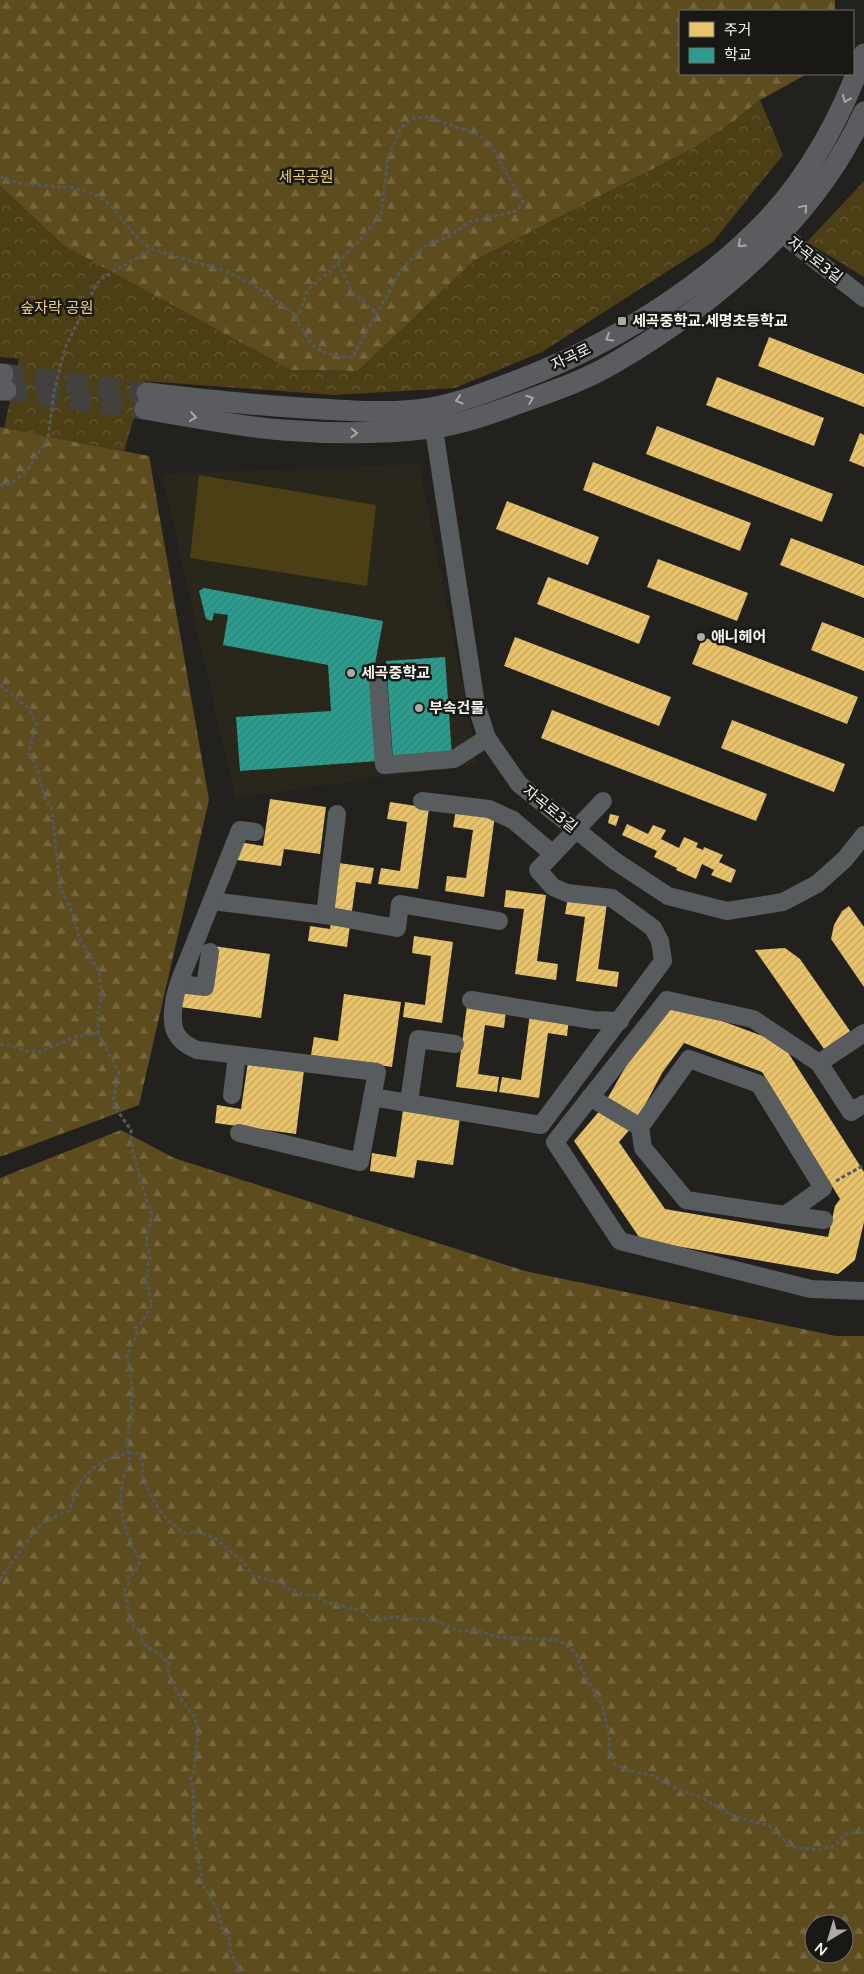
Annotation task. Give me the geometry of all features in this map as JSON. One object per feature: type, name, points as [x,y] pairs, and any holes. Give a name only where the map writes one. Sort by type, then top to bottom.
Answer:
[{"type":"main road","name":"자곡로","points":[[774,227],[802,175],[837,120],[864,54]]},
{"type":"main road","name":"자곡로","points":[[146,401],[381,413],[432,418],[493,389],[558,364],[603,342],[684,292],[725,259],[806,206],[836,164],[864,112]]},
{"type":"street","name":"자곡로3길","points":[[774,227],[864,298]]},
{"type":"street","name":"자곡로3길","points":[[432,418],[476,704],[487,738],[519,784],[616,861],[668,896],[727,912],[783,902],[818,884],[845,860],[864,836]]},
{"type":"street","points":[[378,680],[384,765],[454,759],[487,738]]},
{"type":"street","points":[[422,801],[489,809],[513,820],[553,854]]},
{"type":"street","points":[[372,1097],[541,1125],[663,961],[660,942],[653,928],[612,898],[567,893],[553,887],[538,870],[603,801]]},
{"type":"street","points":[[325,915],[337,814]]},
{"type":"street","points":[[239,1133],[360,1162],[377,1072],[197,1050],[183,1044],[176,1034],[172,1021],[173,1005],[212,901],[240,830],[255,832]]},
{"type":"street","points":[[212,901],[325,915],[397,928],[400,904],[499,921]]},
{"type":"street","points":[[180,984],[205,987],[210,952]]},
{"type":"street","points":[[471,1000],[594,1020],[620,1021]]},
{"type":"street","points":[[864,1104],[851,1112],[819,1063],[753,1019],[667,1000],[555,1142],[620,1241],[811,1289],[864,1291]]},
{"type":"street","points":[[819,1063],[864,1033]]},
{"type":"street","points":[[409,1102],[418,1039],[455,1044]]},
{"type":"street","points":[[232,1095],[237,1055]]},
{"type":"street","points":[[786,1215],[823,1188],[759,1084],[689,1059],[640,1128],[643,1148],[686,1200],[786,1215],[824,1220]]},
{"type":"street","points":[[590,1097],[640,1128]]},
{"type":"path","points":[[0,176],[12,183],[77,188],[95,194],[107,202],[141,243],[152,249],[228,272],[252,284],[294,316],[315,350],[329,355],[352,358],[401,270],[425,246],[450,236],[469,222],[517,211],[523,202],[488,142],[476,134],[427,116],[413,118],[401,128],[388,157],[380,215],[338,263],[308,289],[300,312],[294,316]]},
{"type":"path","points":[[0,485],[12,484],[27,471],[48,438],[54,392],[65,348],[96,284],[101,279],[152,249]]},
{"type":"path","points":[[338,263],[352,292],[378,314]]},
{"type":"path","points":[[0,685],[28,708],[37,725],[30,746],[30,755],[36,765],[45,798],[52,810],[60,887],[72,912],[80,940],[99,971],[102,994],[98,1012],[98,1032],[119,1073],[113,1100],[114,1106],[131,1130],[131,1145],[136,1168],[152,1218],[146,1239],[150,1258],[147,1263],[147,1277],[144,1281],[148,1287],[152,1305],[140,1326],[135,1328],[137,1334],[127,1356],[134,1396],[131,1402],[133,1417],[129,1425],[127,1444],[130,1463],[123,1476],[120,1492],[129,1542],[140,1560],[135,1573],[128,1577],[129,1583],[123,1593],[130,1601],[128,1613],[135,1628],[142,1632],[142,1644],[148,1646],[152,1651],[159,1652],[163,1659],[169,1662],[168,1673],[182,1701],[194,1716],[198,1733],[194,1772],[190,1777],[198,1866],[203,1885],[218,1910],[221,1926],[230,1941],[230,1950],[241,1974]]},
{"type":"path","points":[[0,1044],[10,1045],[26,1051],[41,1052],[74,1037],[98,1032]]},
{"type":"path","points":[[831,1184],[864,1165]]},
{"type":"path","points":[[0,1580],[34,1531],[47,1520],[69,1511],[78,1486],[90,1470],[118,1454],[128,1452],[138,1454],[142,1458],[143,1479],[156,1508],[184,1533],[196,1532],[214,1537],[243,1562],[253,1576],[280,1583],[298,1594],[314,1595],[326,1602],[363,1611],[372,1620],[397,1617],[438,1621],[458,1631],[479,1631],[497,1637],[549,1638],[565,1643],[576,1653],[582,1670],[602,1704],[609,1734],[609,1753],[616,1764],[627,1770],[654,1776],[679,1790],[703,1798],[733,1816],[770,1826],[792,1847],[818,1850],[835,1846],[844,1835],[864,1830]]},
{"type":"shaded area","points":[[419,464],[478,764],[235,798],[162,474]]},
{"type":"green space","name":"세곡공원","points":[[0,0],[835,0],[835,10],[679,10],[679,75],[805,75],[760,100],[734,121],[696,147],[474,261],[358,371],[291,370],[64,246],[0,186]]},
{"type":"green space","name":"숲자락 공원","points":[[760,100],[783,155],[713,242],[542,352],[455,388],[334,395],[145,381],[124,451],[4,428],[19,359],[0,357],[0,186],[64,246],[291,370],[358,371],[474,261],[696,147],[734,121]]},
{"type":"green space","points":[[864,181],[864,277],[807,242]]},
{"type":"green space","points":[[0,427],[149,456],[209,800],[139,1105],[0,1157]]},
{"type":"green space","points":[[199,475],[376,505],[367,586],[190,558]]},
{"type":"green space","points":[[121,1130],[174,1158],[525,1271],[836,1336],[864,1336],[864,1974],[0,1974],[0,1178]]},
{"type":"building: 주거","points":[[769,337],[864,374],[864,407],[758,366]]},
{"type":"building: 주거","points":[[717,377],[824,418],[814,446],[706,405]]},
{"type":"building: 주거","points":[[657,426],[833,494],[822,522],[646,454]]},
{"type":"building: 주거","points":[[860,433],[864,435],[864,467],[849,461]]},
{"type":"building: 주거","points":[[593,462],[751,523],[740,551],[583,490]]},
{"type":"building: 주거","points":[[507,501],[599,537],[588,565],[496,529]]},
{"type":"building: 주거","points":[[791,538],[864,566],[864,598],[780,565]]},
{"type":"building: 주거","points":[[658,559],[748,593],[737,621],[647,587]]},
{"type":"building: 주거","points":[[548,577],[650,616],[639,644],[537,604]]},
{"type":"building: 주거","points":[[822,622],[864,638],[864,671],[811,650]]},
{"type":"building: 주거","points":[[515,637],[671,697],[659,726],[504,666]]},
{"type":"building: 주거","points":[[703,637],[858,697],[847,724],[692,664]]},
{"type":"building: 주거","points":[[552,710],[767,794],[756,821],[541,738]]},
{"type":"building: 주거","points":[[732,720],[845,764],[834,792],[721,748]]},
{"type":"building: 주거","points":[[270,799],[326,807],[320,854],[284,849],[281,866],[237,860],[239,842],[263,846]]},
{"type":"building: 주거","points":[[390,802],[429,808],[418,889],[378,884],[381,868],[400,871],[407,822],[387,819]]},
{"type":"building: 주거","points":[[456,810],[495,815],[484,897],[445,891],[447,876],[466,878],[473,830],[453,827]]},
{"type":"building: 주거","points":[[610,814],[619,816],[616,826],[608,823]]},
{"type":"building: 주거","points":[[627,824],[648,834],[653,825],[666,830],[661,839],[679,848],[684,837],[698,843],[696,847],[703,850],[704,847],[723,855],[719,862],[736,870],[731,883],[711,875],[714,870],[702,864],[696,879],[676,870],[677,868],[654,857],[657,851],[622,835]]},
{"type":"building: 주거","points":[[339,863],[374,868],[371,884],[356,882],[347,947],[308,941],[310,926],[330,929]]},
{"type":"building: 주거","points":[[506,890],[546,895],[537,961],[558,964],[556,980],[515,974],[524,909],[504,907]]},
{"type":"building: 주거","points":[[568,897],[607,903],[598,969],[619,972],[617,987],[576,981],[585,917],[565,914]]},
{"type":"building: 주거","points":[[849,906],[864,927],[864,987],[831,939],[834,925],[842,911]]},
{"type":"building: 주거","points":[[414,936],[453,942],[442,1023],[403,1017],[405,1002],[425,1005],[431,956],[412,953]]},
{"type":"building: 주거","points":[[213,946],[270,954],[261,1018],[180,1007],[183,989],[207,992]]},
{"type":"building: 주거","points":[[785,948],[800,959],[850,1031],[824,1049],[755,950]]},
{"type":"building: 주거","points":[[344,994],[401,1002],[392,1067],[311,1055],[314,1037],[338,1041]]},
{"type":"building: 주거","points":[[673,1003],[782,1043],[864,1172],[864,1222],[855,1260],[838,1274],[641,1240],[574,1141],[602,1108],[634,1052]],"holes":[[[684,1043],[762,1072],[840,1199],[835,1206],[828,1237],[665,1209],[619,1142],[636,1122],[662,1073]]]},
{"type":"building: 주거","points":[[467,1006],[506,1011],[504,1028],[485,1025],[478,1074],[499,1077],[497,1092],[456,1087]]},
{"type":"building: 주거","points":[[530,1014],[569,1019],[567,1036],[548,1033],[539,1098],[499,1092],[502,1077],[521,1080]]},
{"type":"building: 주거","points":[[248,1062],[304,1070],[296,1134],[215,1123],[217,1105],[241,1109]]},
{"type":"building: 주거","points":[[403,1110],[460,1118],[453,1165],[417,1160],[414,1178],[370,1171],[372,1153],[396,1157]]},
{"type":"building: 학교","name":"세곡중학교","points":[[204,588],[383,621],[372,680],[378,761],[240,771],[236,717],[331,711],[328,665],[223,645],[228,615],[214,613],[212,621],[206,619],[199,591]]},
{"type":"building: 학교","name":"부속건물","points":[[445,657],[452,756],[393,759],[386,661]]},
{"type":"tunnel","points":[[3,374],[147,393]]},
{"type":"tunnel","points":[[6,390],[145,409]]},
{"type":"place","name":"세곡중학교.세명초등학교","points":[[622,321]]},
{"type":"place","name":"애니헤어","points":[[701,637]]},
{"type":"place","name":"세곡중학교","points":[[351,673]]},
{"type":"place","name":"부속건물","points":[[419,708]]}]
